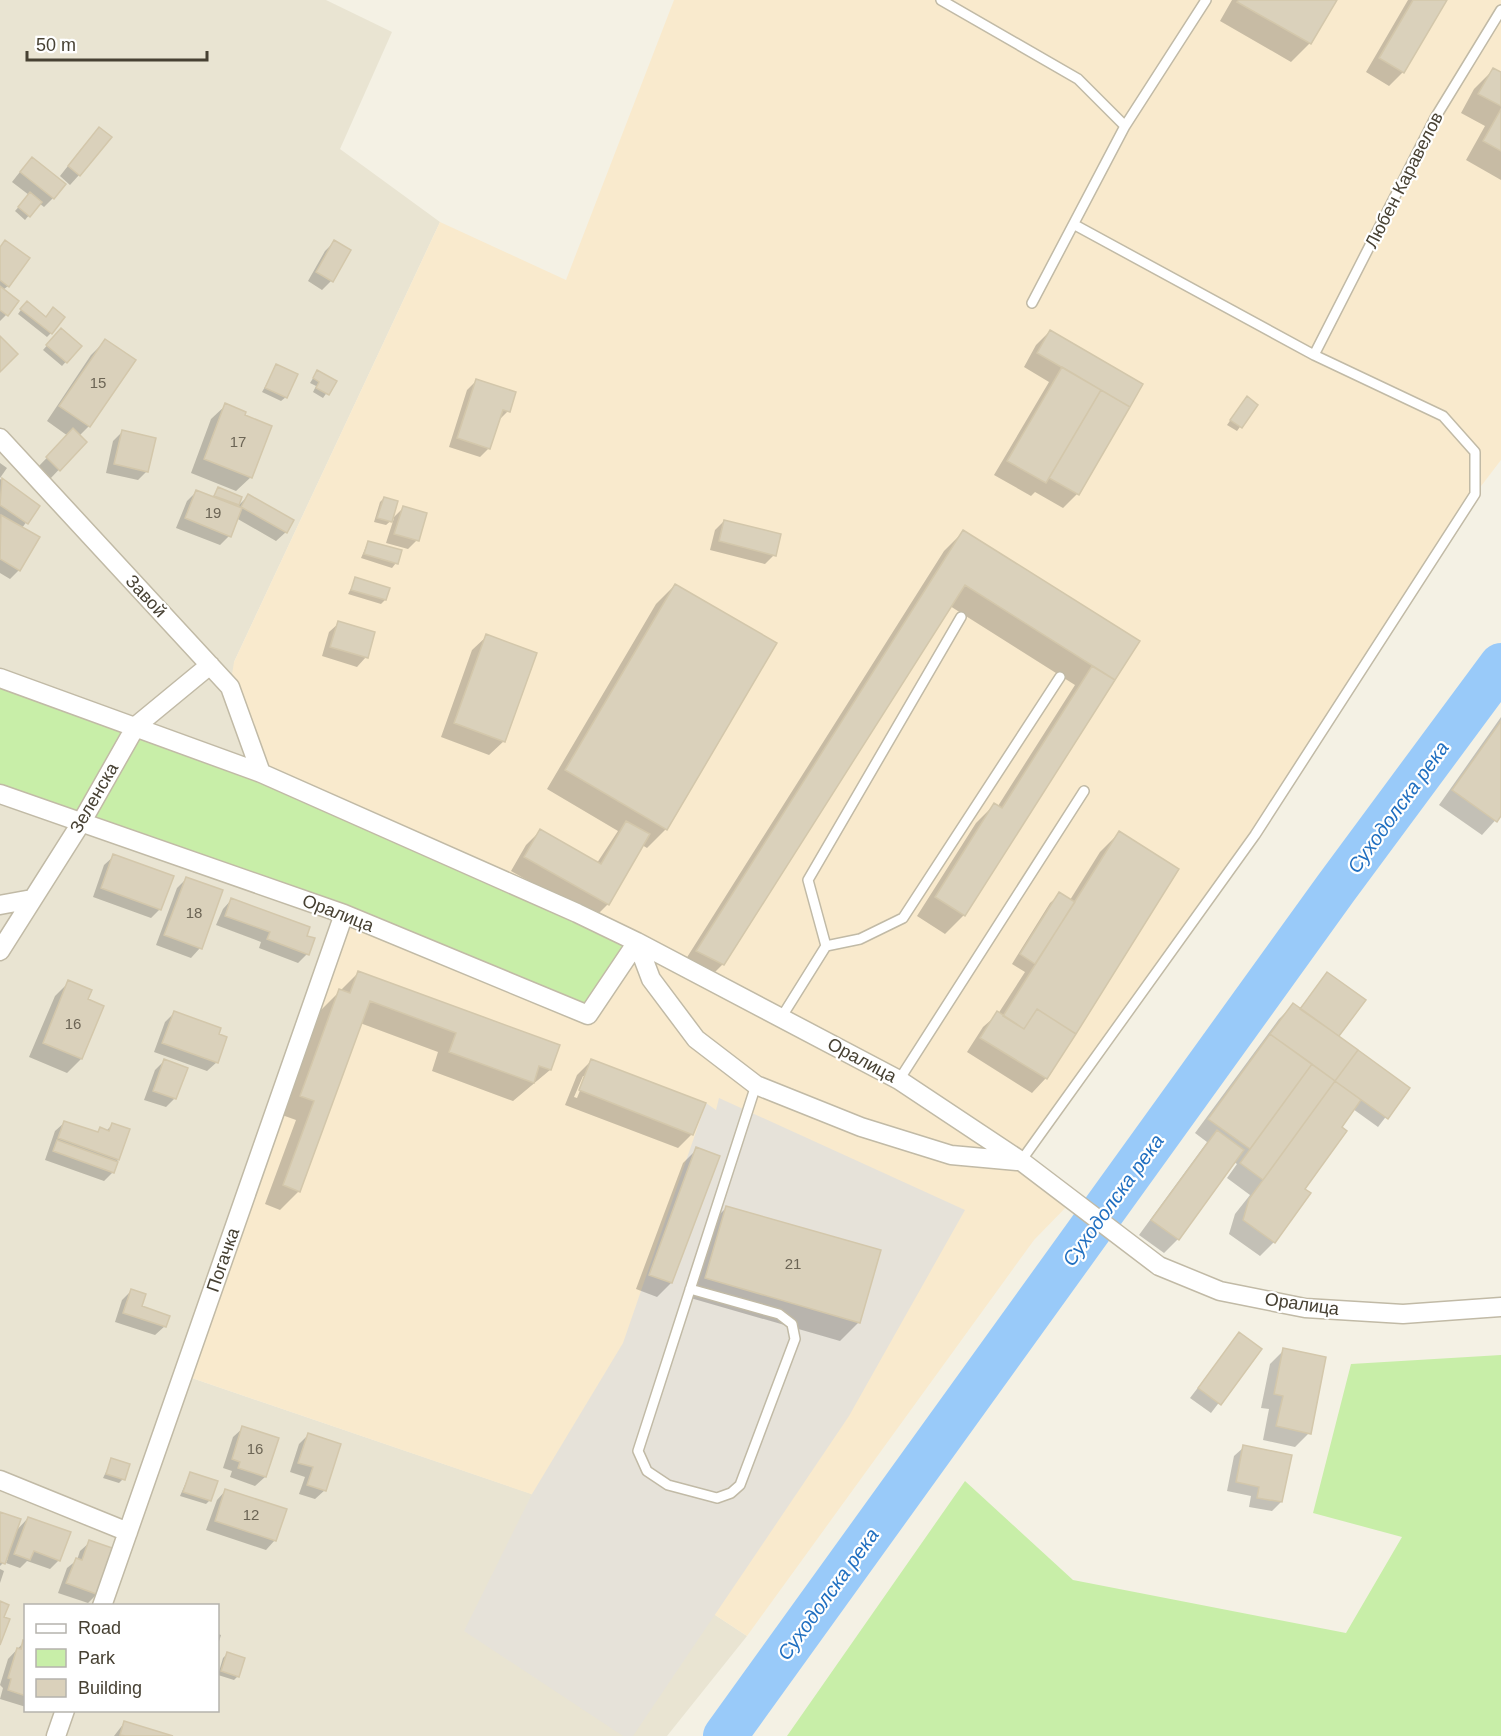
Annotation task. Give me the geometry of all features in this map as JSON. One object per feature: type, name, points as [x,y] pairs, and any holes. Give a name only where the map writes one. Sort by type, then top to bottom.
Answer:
[{"type":"street","name":"Завой","points":[[0,438],[230,687],[261,773]]},
{"type":"street","name":"Зеленска","points":[[0,951],[81,823],[136,726],[210,665]]},
{"type":"street","name":"Оралица","points":[[0,678],[261,773],[577,913],[637,942],[899,1080],[1021,1161],[1118,1238],[1159,1266],[1220,1291],[1305,1308],[1403,1314],[1501,1306]]},
{"type":"street","name":"Оралица","points":[[0,794],[344,914],[588,1015],[637,942]]},
{"type":"street","points":[[0,905],[32,899]]},
{"type":"street","name":"Погачка","points":[[102,1604],[344,914]]},
{"type":"street","points":[[637,942],[651,979],[696,1039],[756,1085],[861,1127],[951,1155],[1021,1161]]},
{"type":"street","points":[[0,1480],[128,1532]]},
{"type":"street","points":[[56,1736],[64,1712]]},
{"type":"lane","points":[[941,0],[1078,79],[1125,126]]},
{"type":"lane","points":[[1032,303],[1125,126],[1206,0]]},
{"type":"lane","name":"Любен Каравелов","points":[[1314,355],[1435,118],[1501,10]]},
{"type":"lane","points":[[1021,1161],[1255,835],[1474,494],[1475,452],[1443,417],[1314,355],[1075,225]]},
{"type":"lane","points":[[826,946],[808,880],[961,617]]},
{"type":"lane","points":[[781,1017],[826,946],[860,939],[903,918],[1060,677]]},
{"type":"lane","points":[[899,1080],[1084,791]]},
{"type":"lane","points":[[690,1289],[778,1314],[792,1324],[795,1339],[740,1485],[731,1493],[717,1498],[668,1485],[647,1471],[638,1451],[690,1289],[756,1085]]},
{"type":"shaded area","points":[[0,0],[326,0],[392,32],[340,149],[440,222],[234,662],[577,913],[183,1375],[532,1494],[747,1636],[667,1736],[0,1736]]},
{"type":"shaded area","points":[[674,0],[1501,0],[1501,460],[1475,494],[1255,835],[1021,1161],[1071,1202],[1034,1240],[747,1636],[531,1494],[183,1375],[344,914],[261,773],[230,687],[234,662],[440,222],[566,280]]},
{"type":"shaded area","points":[[719,1098],[965,1210],[849,1416],[633,1736],[623,1736],[464,1631],[532,1494],[623,1343],[706,1103],[716,1110]]},
{"type":"green space","points":[[0,678],[136,726],[637,942],[588,1015],[0,794]]},
{"type":"green space","points":[[1501,1355],[1501,1736],[787,1736],[965,1481],[1073,1580],[1346,1633],[1402,1537],[1313,1513],[1351,1364]]},
{"type":"building","points":[[1239,0],[1337,0],[1311,44],[1237,2]]},
{"type":"building","points":[[1413,0],[1447,0],[1404,73],[1379,58]]},
{"type":"building","points":[[1493,68],[1501,72],[1501,106],[1478,94]]},
{"type":"building","points":[[1501,109],[1501,151],[1483,141]]},
{"type":"building","points":[[99,127],[112,137],[80,176],[68,166]]},
{"type":"building","points":[[32,157],[66,184],[54,199],[20,172]]},
{"type":"building","points":[[30,192],[42,202],[30,217],[18,207]]},
{"type":"building","points":[[5,240],[30,258],[9,287],[0,280],[0,247]]},
{"type":"building","points":[[334,240],[351,250],[333,282],[316,272]]},
{"type":"building","points":[[0,286],[19,301],[8,316],[0,310]]},
{"type":"building","points":[[27,301],[46,317],[53,307],[65,317],[52,334],[20,309]]},
{"type":"building","points":[[61,328],[82,346],[67,363],[46,345]]},
{"type":"building","points":[[1050,330],[1143,384],[1130,407],[1037,353]]},
{"type":"building","points":[[0,336],[18,354],[0,372]]},
{"type":"building","points":[[105,339],[136,360],[90,427],[59,406]]},
{"type":"building","points":[[276,364],[298,374],[287,398],[265,388]]},
{"type":"building","points":[[1062,367],[1101,390],[1046,483],[1007,461]]},
{"type":"building","points":[[317,370],[337,381],[329,395],[316,388],[319,382],[313,378]]},
{"type":"building","points":[[476,379],[516,392],[510,412],[503,410],[490,449],[457,438]]},
{"type":"building","points":[[1101,390],[1130,407],[1079,495],[1049,478]]},
{"type":"building","points":[[1247,396],[1258,405],[1242,428],[1230,420]]},
{"type":"building","points":[[225,403],[246,412],[245,415],[272,426],[252,478],[204,459]]},
{"type":"building","points":[[73,428],[87,442],[60,471],[46,457]]},
{"type":"building","points":[[122,430],[156,438],[148,472],[114,464]]},
{"type":"building","points":[[2,478],[40,506],[28,524],[0,505]]},
{"type":"building","points":[[218,487],[242,497],[239,505],[214,496]]},
{"type":"building","points":[[196,490],[242,508],[231,537],[185,518]]},
{"type":"building","points":[[248,494],[294,520],[287,533],[241,507]]},
{"type":"building","points":[[384,497],[398,501],[392,522],[377,518]]},
{"type":"building","points":[[403,506],[427,513],[419,541],[394,534]]},
{"type":"building","points":[[1,515],[40,537],[20,571],[0,559]]},
{"type":"building","points":[[724,520],[781,534],[776,556],[719,541]]},
{"type":"building","points":[[963,530],[1140,641],[1115,680],[965,585],[724,965],[696,951]]},
{"type":"building","points":[[368,541],[402,550],[398,564],[364,554]]},
{"type":"building","points":[[355,577],[390,588],[386,600],[351,590]]},
{"type":"building","points":[[675,584],[777,643],[667,830],[565,770]]},
{"type":"building","points":[[338,621],[375,632],[368,658],[330,647]]},
{"type":"building","points":[[486,634],[537,653],[505,742],[454,723]]},
{"type":"building","points":[[1092,666],[1115,680],[965,916],[935,897],[994,803],[1002,808]]},
{"type":"building","points":[[1501,721],[1501,816],[1497,822],[1452,790]]},
{"type":"building","points":[[626,821],[650,834],[609,905],[524,857],[540,829],[601,864]]},
{"type":"building","points":[[1119,831],[1179,869],[1076,1034],[1037,1009],[1024,1029],[1003,1016]]},
{"type":"building","points":[[113,854],[174,876],[161,910],[101,888]]},
{"type":"building","points":[[186,877],[223,890],[202,949],[164,935]]},
{"type":"building","points":[[1059,892],[1075,902],[1035,964],[1020,954]]},
{"type":"building","points":[[231,898],[310,927],[307,936],[315,938],[309,955],[267,939],[270,932],[225,916]]},
{"type":"building","points":[[358,971],[560,1045],[551,1070],[539,1066],[534,1083],[449,1052],[456,1033],[370,1001],[300,1192],[283,1185],[314,1101],[300,1096],[339,989],[350,993]]},
{"type":"building","points":[[1327,972],[1366,1000],[1339,1036],[1300,1009]]},
{"type":"building","points":[[68,980],[92,990],[88,999],[104,1006],[82,1059],[43,1043]]},
{"type":"building","points":[[1293,1003],[1358,1050],[1335,1081],[1270,1034]]},
{"type":"building","points":[[1037,1009],[1076,1034],[1047,1079],[980,1038],[997,1011],[1024,1029]]},
{"type":"building","points":[[174,1011],[221,1028],[219,1034],[227,1037],[218,1063],[162,1043]]},
{"type":"building","points":[[1270,1034],[1312,1064],[1250,1149],[1208,1119]]},
{"type":"building","points":[[1358,1050],[1410,1088],[1388,1119],[1335,1081]]},
{"type":"building","points":[[164,1059],[188,1068],[176,1099],[153,1091]]},
{"type":"building","points":[[591,1059],[706,1103],[693,1135],[579,1090]]},
{"type":"building","points":[[1312,1064],[1335,1081],[1263,1180],[1240,1163]]},
{"type":"building","points":[[1335,1081],[1361,1100],[1342,1127],[1347,1131],[1305,1189],[1311,1193],[1275,1243],[1243,1220],[1249,1199]]},
{"type":"building","points":[[64,1121],[98,1132],[100,1127],[109,1131],[112,1123],[130,1129],[119,1160],[58,1138]]},
{"type":"building","points":[[1217,1130],[1244,1150],[1179,1240],[1151,1220]]},
{"type":"building","points":[[57,1140],[118,1162],[114,1173],[53,1151]]},
{"type":"building","points":[[696,1147],[720,1156],[672,1283],[649,1275]]},
{"type":"building","points":[[726,1206],[881,1250],[860,1323],[705,1278]]},
{"type":"building","points":[[131,1289],[146,1294],[142,1306],[170,1316],[166,1327],[123,1313]]},
{"type":"building","points":[[1239,1332],[1262,1349],[1221,1405],[1198,1388]]},
{"type":"building","points":[[1283,1348],[1326,1357],[1311,1434],[1276,1426],[1283,1396],[1274,1394]]},
{"type":"building","points":[[242,1426],[279,1438],[266,1477],[238,1468],[240,1462],[232,1459]]},
{"type":"building","points":[[308,1433],[341,1444],[326,1491],[307,1485],[313,1467],[298,1463]]},
{"type":"building","points":[[1243,1445],[1292,1455],[1282,1502],[1257,1498],[1259,1487],[1236,1482]]},
{"type":"building","points":[[111,1458],[130,1464],[125,1480],[106,1474]]},
{"type":"building","points":[[190,1472],[218,1481],[211,1501],[183,1492]]},
{"type":"building","points":[[225,1489],[287,1509],[276,1541],[215,1521]]},
{"type":"building","points":[[0,1512],[21,1519],[5,1564],[0,1562]]},
{"type":"building","points":[[28,1517],[71,1532],[60,1561],[34,1551],[30,1560],[14,1554]]},
{"type":"building","points":[[89,1540],[115,1549],[99,1595],[66,1583],[76,1558],[82,1560]]},
{"type":"building","points":[[0,1601],[9,1605],[4,1617],[10,1619],[0,1645]]},
{"type":"building","points":[[23,1640],[24,1695],[8,1690],[11,1679],[8,1678],[17,1648],[21,1649]]},
{"type":"building","points":[[227,1652],[245,1658],[239,1677],[221,1671]]},
{"type":"building","points":[[124,1721],[173,1736],[120,1735]]},
{"type":"waterway","name":"Суходолска река","points":[[725,1736],[1336,888],[1501,665]]}]
